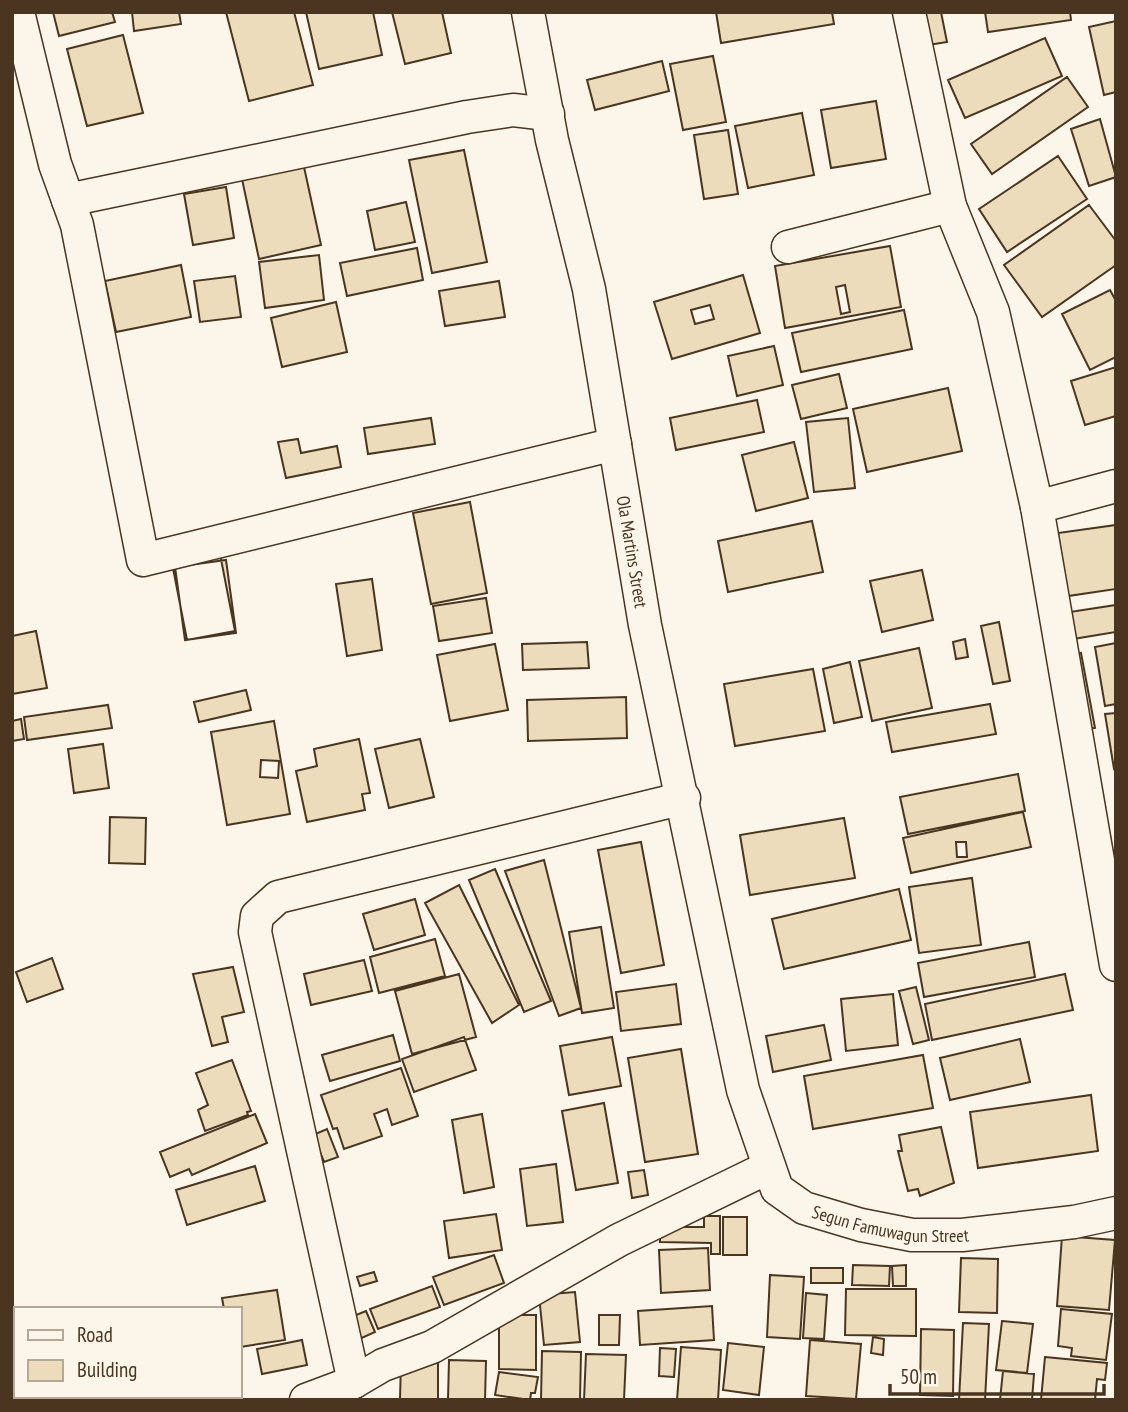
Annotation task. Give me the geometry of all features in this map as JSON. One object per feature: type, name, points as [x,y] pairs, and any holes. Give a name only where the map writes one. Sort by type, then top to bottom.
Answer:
[{"type":"street","points":[[18,12],[55,163],[77,225],[143,561],[615,444]]},
{"type":"street","name":"Ola Martins Street","points":[[528,12],[548,114],[589,289],[645,625],[684,798],[743,1090]]},
{"type":"street","points":[[909,12],[950,206],[993,313],[1037,506],[1106,862],[1116,965]]},
{"type":"street","points":[[68,200],[467,117],[513,110],[548,114]]},
{"type":"street","points":[[788,247],[950,206]]},
{"type":"street","points":[[1037,506],[1116,486]]},
{"type":"street","points":[[354,1382],[256,932],[257,916],[278,897],[684,798]]},
{"type":"street","name":"Segun Famuwagun Street","points":[[743,1090],[767,1168],[777,1189],[804,1208],[860,1225],[912,1235],[962,1236],[1074,1222],[1116,1213]]},
{"type":"street","points":[[306,1400],[354,1382],[383,1365],[432,1348],[619,1240],[767,1168]]},
{"type":"building","points":[[53,12],[112,12],[115,22],[59,36]]},
{"type":"building","points":[[132,12],[179,12],[181,24],[134,31]]},
{"type":"building","points":[[226,12],[294,12],[313,85],[249,101]]},
{"type":"building","points":[[306,12],[373,12],[382,55],[319,69]]},
{"type":"building","points":[[392,12],[442,12],[451,53],[405,64]]},
{"type":"building","points":[[716,12],[832,12],[834,24],[721,43]]},
{"type":"building","points":[[915,12],[941,12],[947,42],[922,46]]},
{"type":"building","points":[[985,12],[1070,12],[1071,20],[988,32]]},
{"type":"building","points":[[1116,21],[1116,92],[1104,95],[1089,27]]},
{"type":"building","points":[[123,35],[143,113],[87,126],[67,49]]},
{"type":"building","points":[[1045,38],[1062,76],[965,118],[948,80]]},
{"type":"building","points":[[713,56],[726,122],[683,130],[670,64]]},
{"type":"building","points":[[662,61],[669,91],[595,110],[587,80]]},
{"type":"building","points":[[1067,77],[1088,107],[992,174],[971,144]]},
{"type":"building","points":[[876,101],[886,159],[831,168],[821,110]]},
{"type":"building","points":[[802,113],[814,175],[748,188],[735,126]]},
{"type":"building","points":[[1100,119],[1116,177],[1089,186],[1071,129]]},
{"type":"building","points":[[728,130],[738,194],[704,199],[694,135]]},
{"type":"building","points":[[464,150],[487,262],[432,273],[409,160]]},
{"type":"building","points":[[1058,156],[1087,199],[1007,252],[979,209]]},
{"type":"building","points":[[304,167],[321,245],[259,259],[242,179]]},
{"type":"building","points":[[226,187],[234,238],[193,245],[184,194]]},
{"type":"building","points":[[406,202],[415,242],[375,250],[367,211]]},
{"type":"building","points":[[1089,205],[1116,241],[1116,265],[1042,317],[1004,265]]},
{"type":"building","points":[[890,246],[901,307],[785,328],[775,266]],"holes":[[[845,285],[850,312],[841,314],[836,287]]]},
{"type":"building","points":[[417,248],[423,280],[347,296],[340,263]]},
{"type":"building","points":[[319,255],[324,300],[265,308],[259,262]]},
{"type":"building","points":[[181,265],[191,317],[116,332],[105,281]]},
{"type":"building","points":[[743,275],[760,333],[672,359],[654,302]],"holes":[[[710,305],[714,319],[695,324],[691,310]]]},
{"type":"building","points":[[235,276],[241,317],[200,322],[194,281]]},
{"type":"building","points":[[499,281],[505,317],[445,326],[439,291]]},
{"type":"building","points":[[1110,290],[1116,301],[1116,357],[1090,370],[1062,314]]},
{"type":"building","points":[[336,302],[347,352],[282,367],[271,318]]},
{"type":"building","points":[[904,310],[912,349],[801,372],[792,333]]},
{"type":"building","points":[[774,346],[783,385],[737,396],[728,356]]},
{"type":"building","points":[[1116,367],[1116,416],[1085,425],[1071,381]]},
{"type":"building","points":[[839,374],[847,408],[801,419],[792,385]]},
{"type":"building","points":[[948,388],[962,451],[867,472],[853,409]]},
{"type":"building","points":[[757,400],[764,432],[676,450],[670,418]]},
{"type":"building","points":[[431,418],[435,444],[368,454],[364,428]]},
{"type":"building","points":[[848,418],[855,488],[814,492],[806,422]]},
{"type":"building","points":[[298,439],[301,453],[337,446],[341,467],[286,478],[278,442]]},
{"type":"building","points":[[794,442],[808,498],[756,511],[742,455]]},
{"type":"building","points":[[470,502],[487,593],[431,604],[413,513]]},
{"type":"building","points":[[812,521],[823,572],[728,592],[718,541]]},
{"type":"building","points":[[1116,525],[1116,589],[1068,596],[1058,533]]},
{"type":"building","points":[[220,554],[235,631],[187,640],[172,563]]},
{"type":"building","points":[[226,560],[236,633],[185,640],[175,567]]},
{"type":"building","points":[[922,570],[933,620],[882,632],[870,581]]},
{"type":"building","points":[[372,579],[382,650],[347,656],[336,584]]},
{"type":"building","points":[[486,598],[492,633],[439,641],[433,606]]},
{"type":"building","points":[[1116,605],[1116,632],[1067,640],[1063,613]]},
{"type":"building","points":[[999,622],[1010,681],[993,684],[981,626]]},
{"type":"building","points":[[36,631],[47,688],[12,694],[12,636]]},
{"type":"building","points":[[965,639],[968,657],[956,659],[953,642]]},
{"type":"building","points":[[587,642],[589,668],[523,670],[522,644]]},
{"type":"building","points":[[1116,643],[1116,704],[1105,706],[1095,647]]},
{"type":"building","points":[[495,644],[508,710],[450,721],[437,655]]},
{"type":"building","points":[[919,648],[932,708],[872,721],[859,661]]},
{"type":"building","points":[[1081,653],[1095,728],[1079,730],[1065,656]]},
{"type":"building","points":[[850,662],[862,717],[834,723],[823,669]]},
{"type":"building","points":[[813,669],[825,731],[735,746],[724,684]]},
{"type":"building","points":[[246,690],[251,710],[199,722],[194,702]]},
{"type":"building","points":[[626,697],[627,738],[528,741],[527,700]]},
{"type":"building","points":[[990,704],[996,734],[892,752],[886,722]]},
{"type":"building","points":[[108,705],[112,728],[27,740],[24,717]]},
{"type":"building","points":[[1116,713],[1116,768],[1114,769],[1105,714]]},
{"type":"building","points":[[21,719],[24,739],[12,741],[12,721]]},
{"type":"building","points":[[274,721],[290,814],[227,825],[211,732]],"holes":[[[261,760],[279,761],[278,778],[260,777]]]},
{"type":"building","points":[[359,739],[370,793],[362,794],[365,810],[307,822],[296,771],[317,766],[314,749]]},
{"type":"building","points":[[420,739],[434,797],[389,808],[375,749]]},
{"type":"building","points":[[103,744],[109,788],[74,793],[68,749]]},
{"type":"building","points":[[1018,774],[1025,811],[908,834],[900,797]]},
{"type":"building","points":[[1023,812],[1031,847],[911,873],[903,838]],"holes":[[[956,842],[966,842],[967,857],[957,857]]]},
{"type":"building","points":[[110,817],[146,818],[145,864],[109,863]]},
{"type":"building","points":[[844,818],[855,878],[750,895],[740,835]]},
{"type":"building","points":[[641,842],[664,965],[621,973],[598,850]]},
{"type":"building","points":[[544,860],[581,1008],[559,1016],[505,871]]},
{"type":"building","points":[[495,869],[551,1001],[524,1012],[469,880]]},
{"type":"building","points":[[972,878],[981,945],[919,953],[909,887]]},
{"type":"building","points":[[459,885],[519,1005],[492,1023],[425,903]]},
{"type":"building","points":[[899,889],[911,940],[784,969],[772,919]]},
{"type":"building","points":[[415,899],[425,935],[374,950],[363,914]]},
{"type":"building","points":[[601,927],[614,1008],[582,1013],[569,932]]},
{"type":"building","points":[[435,939],[445,976],[379,993],[370,957]]},
{"type":"building","points":[[1029,942],[1035,977],[924,997],[918,963]]},
{"type":"building","points":[[52,958],[63,989],[27,1002],[16,972]]},
{"type":"building","points":[[364,960],[372,991],[311,1005],[304,974]]},
{"type":"building","points":[[233,967],[244,1012],[222,1017],[228,1042],[212,1046],[193,974]]},
{"type":"building","points":[[459,974],[476,1037],[412,1054],[395,991]]},
{"type":"building","points":[[1065,974],[1073,1010],[932,1040],[925,1004]]},
{"type":"building","points":[[676,984],[681,1024],[621,1031],[616,992]]},
{"type":"building","points":[[916,987],[929,1040],[913,1044],[899,991]]},
{"type":"building","points":[[893,994],[898,1045],[846,1051],[841,999]]},
{"type":"building","points":[[824,1025],[831,1060],[773,1072],[766,1036]]},
{"type":"building","points":[[393,1035],[400,1061],[330,1081],[322,1055]]},
{"type":"building","points":[[464,1037],[476,1070],[414,1092],[402,1059]]},
{"type":"building","points":[[612,1037],[621,1086],[569,1095],[560,1046]]},
{"type":"building","points":[[1020,1039],[1030,1082],[950,1100],[940,1058]]},
{"type":"building","points":[[681,1049],[698,1154],[645,1162],[628,1058]]},
{"type":"building","points":[[923,1055],[933,1108],[813,1129],[804,1076]]},
{"type":"building","points":[[232,1060],[251,1111],[247,1112],[248,1115],[205,1131],[198,1110],[208,1105],[196,1073]]},
{"type":"building","points":[[401,1068],[418,1116],[392,1125],[387,1109],[374,1114],[382,1136],[344,1149],[337,1128],[333,1129],[321,1095]]},
{"type":"building","points":[[1091,1095],[1098,1151],[978,1168],[970,1112]]},
{"type":"building","points":[[604,1103],[618,1183],[576,1190],[562,1111]]},
{"type":"building","points":[[255,1114],[267,1143],[192,1175],[189,1169],[170,1177],[160,1152]]},
{"type":"building","points":[[482,1114],[494,1187],[464,1193],[452,1120]]},
{"type":"building","points":[[941,1127],[954,1183],[920,1196],[918,1189],[908,1191],[898,1151],[902,1151],[899,1135]]},
{"type":"building","points":[[327,1129],[338,1157],[324,1162],[313,1135]]},
{"type":"building","points":[[556,1164],[563,1222],[527,1226],[520,1169]]},
{"type":"building","points":[[255,1166],[265,1201],[187,1225],[176,1190]]},
{"type":"building","points":[[644,1170],[648,1195],[632,1198],[628,1172]]},
{"type":"building","points":[[496,1214],[502,1250],[449,1258],[444,1221]]},
{"type":"building","points":[[704,1216],[720,1216],[720,1254],[711,1254],[711,1243],[660,1242],[660,1227],[704,1227]]},
{"type":"building","points":[[723,1217],[747,1217],[747,1255],[723,1255]]},
{"type":"building","points":[[1062,1236],[1115,1240],[1109,1310],[1057,1306]]},
{"type":"building","points":[[708,1248],[710,1290],[661,1293],[659,1250]]},
{"type":"building","points":[[494,1255],[504,1283],[444,1305],[433,1277]]},
{"type":"building","points":[[961,1258],[998,1259],[997,1313],[959,1312]]},
{"type":"building","points":[[853,1265],[890,1266],[889,1286],[852,1285]]},
{"type":"building","points":[[906,1265],[906,1286],[893,1286],[892,1266]]},
{"type":"building","points":[[811,1268],[843,1268],[843,1283],[811,1283]]},
{"type":"building","points":[[374,1272],[377,1281],[360,1286],[357,1277]]},
{"type":"building","points":[[770,1275],[804,1277],[800,1339],[767,1337]]},
{"type":"building","points":[[432,1286],[440,1307],[378,1329],[370,1309]]},
{"type":"building","points":[[846,1289],[916,1289],[916,1336],[845,1335]]},
{"type":"building","points":[[277,1290],[285,1340],[242,1347],[242,1307],[224,1307],[222,1298]]},
{"type":"building","points":[[575,1292],[580,1342],[544,1345],[539,1295]]},
{"type":"building","points":[[806,1293],[827,1295],[824,1339],[803,1338]]},
{"type":"building","points":[[712,1306],[714,1340],[640,1345],[638,1311]]},
{"type":"building","points":[[1061,1309],[1112,1314],[1106,1360],[1071,1356],[1072,1348],[1058,1346]]},
{"type":"building","points":[[366,1311],[375,1332],[355,1341],[346,1319]]},
{"type":"building","points":[[499,1315],[536,1315],[536,1370],[499,1369]]},
{"type":"building","points":[[599,1315],[620,1315],[619,1345],[599,1345]]},
{"type":"building","points":[[1002,1321],[1033,1324],[1027,1373],[996,1370]]},
{"type":"building","points":[[963,1323],[989,1324],[985,1400],[959,1400]]},
{"type":"building","points":[[921,1329],[954,1330],[953,1396],[920,1395]]},
{"type":"building","points":[[873,1337],[884,1339],[883,1355],[871,1353]]},
{"type":"building","points":[[302,1340],[307,1365],[262,1374],[257,1349]]},
{"type":"building","points":[[810,1340],[861,1344],[856,1399],[806,1396]]},
{"type":"building","points":[[728,1343],[764,1347],[759,1395],[723,1390]]},
{"type":"building","points":[[681,1347],[721,1350],[718,1400],[677,1400]]},
{"type":"building","points":[[660,1348],[676,1349],[674,1377],[659,1376]]},
{"type":"building","points":[[542,1351],[581,1352],[580,1400],[541,1400]]},
{"type":"building","points":[[586,1354],[626,1355],[624,1400],[584,1400]]},
{"type":"building","points":[[1045,1357],[1107,1363],[1105,1380],[1097,1379],[1095,1400],[1041,1400]]},
{"type":"building","points":[[449,1360],[486,1361],[485,1400],[448,1400]]},
{"type":"building","points":[[401,1361],[438,1362],[438,1400],[400,1400]]},
{"type":"building","points":[[1003,1371],[1034,1374],[1032,1400],[1000,1400]]},
{"type":"building","points":[[499,1372],[538,1377],[535,1393],[531,1393],[530,1400],[495,1395]]}]
